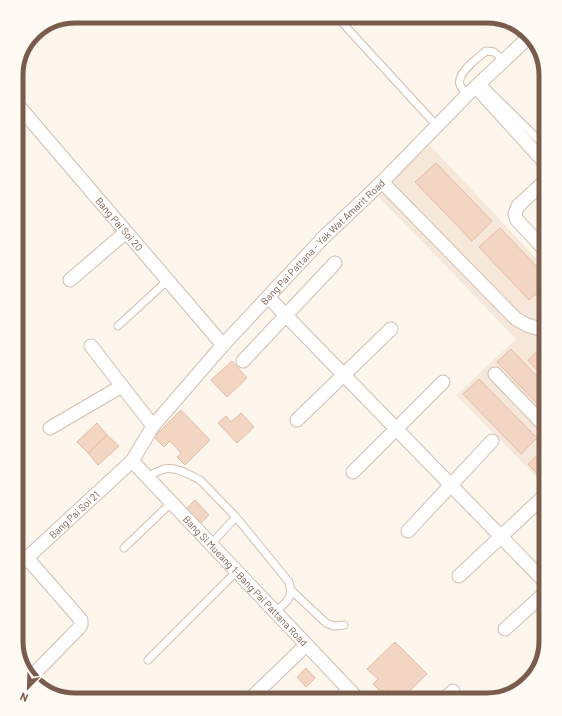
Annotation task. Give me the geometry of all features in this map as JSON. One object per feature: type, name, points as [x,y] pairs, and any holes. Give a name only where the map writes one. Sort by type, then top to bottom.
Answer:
[{"type":"street","name":"Bang Pai Pattana - Yak Wat Amarit Road","points":[[132,461],[153,426],[223,346],[324,237],[526,40]]},
{"type":"street","points":[[475,88],[539,157]]},
{"type":"street","name":"Bang Pai Soi 20","points":[[23,111],[223,346]]},
{"type":"street","points":[[382,182],[516,319],[527,325],[539,329]]},
{"type":"street","points":[[539,186],[518,206],[514,214],[517,220],[539,244]]},
{"type":"street","points":[[70,280],[126,232]]},
{"type":"street","points":[[243,361],[335,263]]},
{"type":"street","points":[[268,297],[539,576]]},
{"type":"street","points":[[297,420],[391,329]]},
{"type":"street","points":[[91,346],[153,426]]},
{"type":"street","points":[[495,374],[539,419]]},
{"type":"street","points":[[353,472],[443,382]]},
{"type":"street","points":[[50,428],[122,386]]},
{"type":"street","points":[[408,530],[492,441]]},
{"type":"street","name":"Bang Si Mueang 1-Bang Pai Pattana Road","points":[[132,461],[210,545],[352,693]]},
{"type":"street","name":"Bang Pai Soi 21","points":[[23,562],[132,461]]},
{"type":"street","points":[[460,576],[539,501]]},
{"type":"street","points":[[27,558],[81,620],[81,625],[78,629],[40,668]]},
{"type":"street","points":[[504,629],[539,598]]},
{"type":"street","points":[[256,693],[306,645]]},
{"type":"street","points":[[346,693],[349,690]]},
{"type":"lane","points":[[342,23],[437,126]]},
{"type":"lane","points":[[504,61],[494,52],[486,51],[462,72],[460,84],[475,88],[539,141]]},
{"type":"lane","points":[[118,326],[168,280]]},
{"type":"lane","points":[[147,477],[166,468],[175,469],[194,476],[200,480],[236,517],[289,582],[292,591],[326,623],[334,626],[344,625]]},
{"type":"lane","points":[[124,548],[171,503]]},
{"type":"lane","points":[[210,545],[236,517]]},
{"type":"lane","points":[[148,660],[236,572]]},
{"type":"lane","points":[[275,612],[288,600],[292,591]]},
{"type":"shaded area","points":[[430,145],[539,262],[539,480],[456,395],[516,339],[376,194]]},
{"type":"building","points":[[436,163],[492,221],[472,241],[415,182]]},
{"type":"building","points":[[500,228],[539,269],[539,291],[529,300],[479,247]]},
{"type":"building","points":[[511,349],[539,379],[539,406],[497,362]]},
{"type":"building","points":[[539,350],[539,372],[528,360]]},
{"type":"building","points":[[232,361],[247,378],[227,397],[211,380]]},
{"type":"building","points":[[479,379],[537,438],[521,454],[463,394]]},
{"type":"building","points":[[181,410],[210,440],[185,465],[177,457],[181,453],[170,441],[164,447],[154,437]]},
{"type":"building","points":[[241,413],[254,427],[237,443],[218,423],[226,416],[231,422]]},
{"type":"building","points":[[97,423],[107,435],[88,453],[77,442]]},
{"type":"building","points":[[107,435],[119,446],[98,465],[88,453]]},
{"type":"building","points":[[539,454],[539,476],[528,464]]},
{"type":"building","points":[[195,500],[209,515],[201,523],[186,509]]},
{"type":"building","points":[[395,642],[427,674],[407,693],[391,693],[388,690],[382,693],[373,684],[378,679],[367,669]]},
{"type":"building","points":[[306,668],[315,678],[306,687],[297,677]]}]
